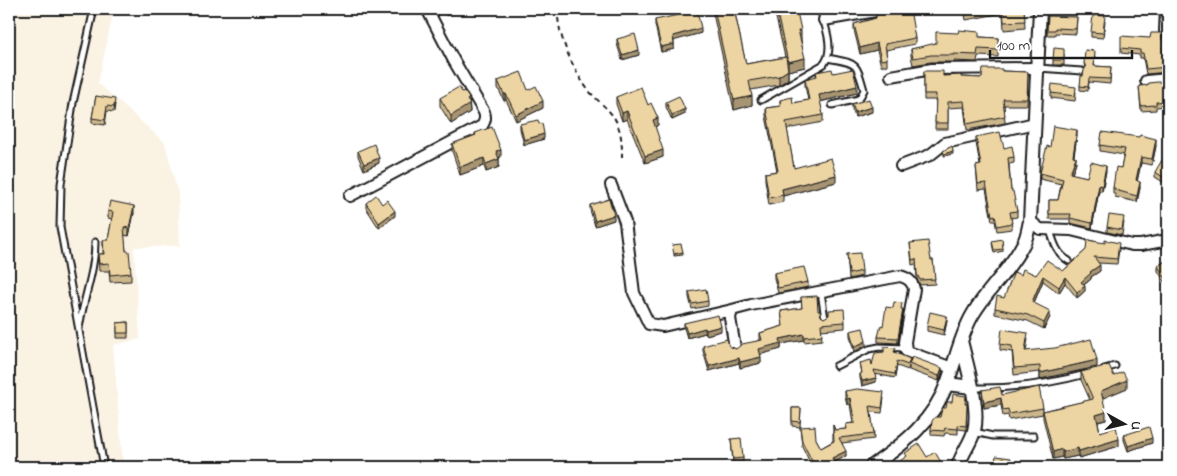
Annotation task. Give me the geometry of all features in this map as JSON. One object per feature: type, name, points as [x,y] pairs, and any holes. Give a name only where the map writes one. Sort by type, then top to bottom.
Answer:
[{"type":"street","points":[[350,196],[482,126],[484,122],[486,117],[484,112],[454,61],[427,9]]},
{"type":"street","points":[[824,20],[887,9]]},
{"type":"street","points":[[871,467],[912,436],[934,411],[947,384],[961,341],[973,314],[1026,238],[1030,221],[1040,9]]},
{"type":"street","points":[[1165,31],[1166,9]]},
{"type":"street","points":[[891,76],[932,70],[1037,68]]},
{"type":"street","points":[[1146,81],[1168,79]]},
{"type":"street","points":[[901,166],[930,155],[945,143],[1035,123]]},
{"type":"street","points":[[611,185],[625,222],[634,293],[649,324],[663,326],[821,291],[900,276],[906,278],[914,289],[905,348],[909,353],[952,368]]},
{"type":"street","points":[[1030,221],[1037,228],[1072,230],[1132,245],[1168,240]]},
{"type":"street","points":[[732,310],[730,318],[734,348]]},
{"type":"street","points":[[958,467],[962,453],[974,432],[975,416],[972,388],[961,341]]},
{"type":"street","points":[[947,384],[972,388]]},
{"type":"lane","points":[[94,9],[73,103],[60,205],[62,244],[104,467]]},
{"type":"lane","points":[[760,100],[824,64],[828,58],[828,42],[820,9]]},
{"type":"lane","points":[[828,58],[854,65],[859,69],[864,90],[859,99],[832,106]]},
{"type":"lane","points":[[1037,68],[1082,72]]},
{"type":"lane","points":[[1050,230],[1062,257],[1069,261]]},
{"type":"lane","points":[[78,334],[81,313],[94,266],[95,242]]},
{"type":"lane","points":[[821,291],[825,319]]},
{"type":"lane","points":[[836,366],[869,349],[879,347],[905,348]]},
{"type":"lane","points":[[1098,371],[1115,366]]},
{"type":"lane","points":[[972,388],[1024,387],[1052,383],[1090,373]]},
{"type":"lane","points":[[974,432],[992,436],[1034,436]]},
{"type":"path","points":[[558,9],[557,16],[560,30],[576,71],[618,125],[622,144],[622,157]]},
{"type":"shaded area","points":[[9,9],[114,9],[98,83],[165,143],[178,194],[180,246],[134,247],[140,339],[113,345],[123,467],[9,467]]},
{"type":"building","points":[[714,9],[734,9],[746,64],[786,57],[788,70],[779,76],[749,81],[752,96],[734,100]]},
{"type":"building","points":[[776,9],[793,9],[794,13],[797,12],[801,30],[798,30],[805,58],[788,62]]},
{"type":"building","points":[[887,9],[910,9],[915,38],[885,44],[887,59],[881,60],[877,43],[860,48],[854,24],[876,18],[876,15],[882,14],[881,11]]},
{"type":"building","points":[[965,9],[988,9],[966,13]]},
{"type":"building","points":[[1003,9],[1024,9],[1025,21],[1004,22]]},
{"type":"building","points":[[697,11],[701,28],[673,36],[674,44],[661,47],[655,20]]},
{"type":"building","points":[[1093,15],[1105,16],[1103,33],[1091,32]]},
{"type":"building","points":[[1048,16],[1077,17],[1076,29],[1055,28],[1055,30],[1047,30]]},
{"type":"building","points":[[959,30],[979,32],[979,37],[998,38],[998,50],[978,49],[977,55],[931,55],[913,58],[911,49],[936,43],[936,32],[958,33]]},
{"type":"building","points":[[1151,33],[1162,33],[1162,40],[1164,40],[1163,55],[1168,55],[1168,67],[1146,69],[1143,53],[1140,53],[1140,50],[1121,48],[1121,36],[1150,38]]},
{"type":"building","points":[[635,34],[639,50],[622,55],[617,39]]},
{"type":"building","points":[[1054,48],[1064,49],[1064,60],[1053,60]]},
{"type":"building","points":[[1085,50],[1095,51],[1094,66],[1111,67],[1110,79],[1089,78],[1088,87],[1080,86],[1081,76],[1083,76],[1086,67],[1084,63]]},
{"type":"building","points":[[832,69],[833,73],[853,69],[857,86],[819,95],[823,115],[786,122],[794,168],[831,158],[836,175],[782,189],[783,195],[769,198],[765,173],[778,171],[766,108],[781,106],[780,100],[792,97],[793,103],[809,100],[805,79],[817,76],[816,72]]},
{"type":"building","points":[[983,69],[1028,72],[1027,99],[1003,99],[1005,116],[967,124],[964,101],[948,102],[948,123],[935,123],[936,94],[924,94],[924,71],[943,71],[943,76],[961,75],[961,77],[982,78]]},
{"type":"building","points":[[521,72],[528,90],[536,86],[543,101],[516,115],[498,81]]},
{"type":"building","points":[[1168,81],[1168,101],[1156,102],[1156,105],[1141,106],[1139,86]]},
{"type":"building","points":[[1052,84],[1076,87],[1075,96],[1051,93]]},
{"type":"building","points":[[459,87],[469,98],[467,100],[470,104],[451,116],[440,98]]},
{"type":"building","points":[[641,87],[648,105],[651,103],[658,118],[653,120],[663,150],[645,156],[627,111],[622,113],[616,97]]},
{"type":"building","points":[[96,96],[115,99],[114,107],[107,106],[105,120],[92,118]]},
{"type":"building","points":[[679,96],[685,109],[672,115],[666,102]]},
{"type":"building","points":[[869,99],[872,107],[855,112],[852,104]]},
{"type":"building","points":[[538,120],[539,124],[542,123],[544,134],[524,140],[520,124]]},
{"type":"building","points":[[1053,126],[1077,130],[1073,156],[1076,157],[1070,173],[1087,177],[1091,162],[1106,166],[1102,186],[1099,185],[1092,223],[1070,218],[1071,214],[1049,214],[1049,200],[1058,200],[1063,179],[1040,173],[1047,146],[1050,147]]},
{"type":"building","points":[[492,127],[501,150],[496,151],[499,159],[486,164],[484,158],[460,167],[452,144]]},
{"type":"building","points":[[1000,132],[1004,148],[1012,146],[1014,157],[1008,158],[1011,191],[1013,191],[1017,211],[1010,212],[1012,223],[997,226],[995,215],[992,216],[986,183],[978,184],[976,166],[981,165],[976,137]]},
{"type":"building","points":[[1102,132],[1139,137],[1140,135],[1156,139],[1152,159],[1141,157],[1136,180],[1140,182],[1137,196],[1113,188],[1116,167],[1121,168],[1125,149],[1100,145]]},
{"type":"building","points":[[374,144],[379,158],[364,164],[358,151]]},
{"type":"building","points":[[952,146],[953,151],[944,154],[943,151]]},
{"type":"building","points":[[1162,160],[1168,164],[1168,180],[1155,172]]},
{"type":"building","points":[[376,195],[382,204],[387,200],[395,211],[379,223],[366,203]]},
{"type":"building","points":[[609,199],[614,215],[595,221],[590,205]]},
{"type":"building","points":[[110,201],[134,206],[129,228],[124,227],[126,251],[129,251],[131,273],[110,275],[109,263],[99,264],[98,254],[104,254],[103,240],[108,240],[113,212],[108,211]]},
{"type":"building","points":[[1109,215],[1124,217],[1122,230],[1107,227]]},
{"type":"building","points":[[1002,239],[1003,249],[994,250],[992,241]]},
{"type":"building","points":[[1087,240],[1105,243],[1105,240],[1119,243],[1117,259],[1094,257],[1100,265],[1081,282],[1085,286],[1077,292],[1065,277],[1059,287],[1043,276],[1032,302],[1050,311],[1044,323],[1028,315],[995,308],[997,296],[1004,298],[1014,272],[1021,275],[1023,269],[1036,275],[1047,260],[1063,271],[1086,250]]},
{"type":"building","points":[[928,241],[935,279],[920,280],[917,274],[916,259],[912,260],[910,243]]},
{"type":"building","points":[[681,244],[683,252],[674,254],[672,245]]},
{"type":"building","points":[[860,253],[862,271],[849,274],[847,254]]},
{"type":"building","points":[[1168,259],[1168,282],[1158,266]]},
{"type":"building","points":[[804,267],[808,282],[778,288],[774,273]]},
{"type":"building","points":[[706,289],[708,301],[692,304],[689,292]]},
{"type":"building","points":[[817,296],[818,311],[820,311],[821,316],[824,318],[829,315],[829,310],[844,309],[845,322],[821,324],[822,335],[804,337],[804,334],[780,339],[781,343],[759,349],[761,357],[740,362],[739,358],[709,366],[703,346],[727,339],[729,346],[736,349],[742,344],[762,340],[760,333],[783,326],[781,311],[802,308],[801,297]]},
{"type":"building","points":[[894,302],[902,303],[901,309],[903,309],[898,338],[878,337],[881,325],[883,326],[886,307],[893,308]]},
{"type":"building","points":[[930,312],[947,316],[944,330],[927,326]]},
{"type":"building","points":[[718,315],[721,326],[687,333],[684,323]]},
{"type":"building","points":[[128,322],[128,333],[117,333],[117,323]]},
{"type":"building","points":[[863,328],[866,341],[854,347],[850,331]]},
{"type":"building","points":[[1002,329],[1028,333],[1025,351],[1055,348],[1091,339],[1097,360],[1040,373],[1040,366],[1014,368],[1012,346],[1000,344]]},
{"type":"building","points":[[884,347],[896,348],[894,352],[910,359],[908,365],[897,361],[895,374],[874,370],[876,378],[862,381],[860,363],[871,360],[872,365],[875,353],[884,352]]},
{"type":"building","points":[[912,357],[942,368],[939,376],[909,364]]},
{"type":"building","points":[[1109,365],[1114,376],[1123,372],[1127,380],[1101,391],[1106,412],[1096,415],[1100,432],[1116,427],[1119,439],[1079,451],[1078,448],[1063,452],[1062,449],[1053,452],[1043,411],[1093,399],[1081,372]]},
{"type":"building","points":[[1000,387],[1002,395],[1039,387],[1043,408],[1009,414],[1008,409],[1003,410],[1001,398],[984,402],[982,390]]},
{"type":"building","points":[[857,389],[884,392],[882,408],[870,406],[874,434],[839,438],[846,451],[832,458],[835,464],[831,467],[815,467],[802,441],[800,427],[815,426],[816,439],[821,448],[834,441],[833,425],[835,430],[847,429],[846,424],[855,423],[850,398],[847,399],[845,391]]},
{"type":"building","points":[[953,394],[966,396],[966,426],[958,425],[958,429],[945,428],[944,431],[931,430],[932,421],[935,417],[940,417],[942,408],[946,408],[947,402],[952,402]]},
{"type":"building","points":[[792,408],[801,408],[800,422],[792,421]]},
{"type":"building","points":[[1149,427],[1152,438],[1128,446],[1124,435]]},
{"type":"building","points":[[741,438],[743,458],[733,459],[731,439]]},
{"type":"building","points":[[919,444],[927,457],[935,452],[942,464],[937,467],[891,467],[907,456],[905,453]]},
{"type":"building","points":[[996,456],[1011,458],[1010,463],[1016,464],[1016,467],[994,467]]}]
